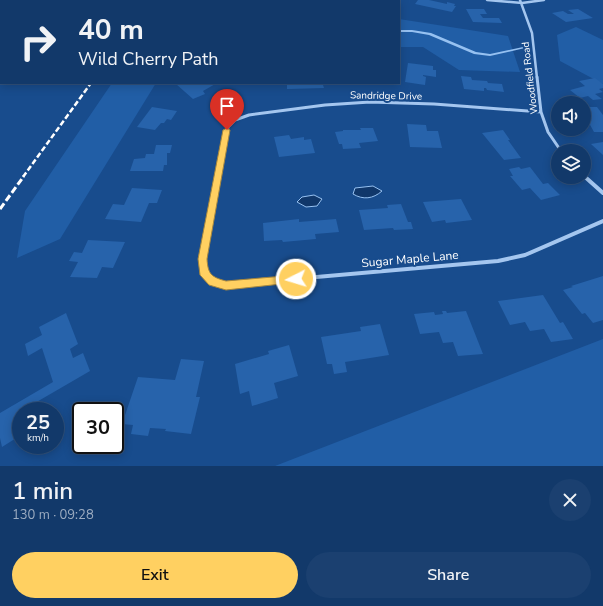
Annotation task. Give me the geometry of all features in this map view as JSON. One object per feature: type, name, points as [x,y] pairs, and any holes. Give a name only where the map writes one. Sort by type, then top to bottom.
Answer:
[{"type":"street","points":[[487,0],[521,2],[544,0]]},
{"type":"street","name":"Woodfield Road","points":[[521,2],[532,33],[541,112],[548,132],[556,144]]},
{"type":"street","name":"Sandridge Drive","points":[[212,282],[203,272],[202,259],[227,130],[233,121],[249,115],[326,105],[370,102],[541,112]]},
{"type":"street","points":[[591,182],[603,193]]},
{"type":"street","name":"Sugar Maple Lane","points":[[212,282],[233,285],[498,261],[525,255],[603,221]]},
{"type":"shaded area","points":[[400,19],[508,36],[520,72],[459,70],[423,47],[400,47]]},
{"type":"shaded area","points":[[576,27],[603,40],[603,84],[560,61],[557,35]]},
{"type":"shaded area","points":[[111,84],[155,84],[60,239],[17,258],[25,211]]},
{"type":"shaded area","points":[[373,186],[382,191],[375,196],[368,198],[353,194],[355,188]]},
{"type":"shaded area","points":[[314,195],[322,199],[317,206],[306,207],[297,202],[302,197]]},
{"type":"shaded area","points":[[603,339],[603,466],[275,466]]},
{"type":"building","points":[[418,0],[429,0],[447,4],[447,2],[455,4],[454,6],[456,6],[452,12],[415,4]]},
{"type":"building","points":[[466,9],[484,9],[487,14],[480,14],[483,18],[499,18],[502,23],[473,22]]},
{"type":"building","points":[[578,9],[593,18],[566,22],[552,13],[563,11],[568,14],[574,14],[568,10]]},
{"type":"building","points":[[408,63],[433,66],[433,70],[436,70],[436,77],[423,75],[426,77],[425,85],[405,82]]},
{"type":"building","points":[[461,76],[471,77],[472,80],[502,84],[504,92],[487,90],[486,88],[484,88],[484,91],[464,89]]},
{"type":"building","points":[[595,78],[603,84],[603,88],[599,89],[603,92],[595,94],[602,99],[593,100],[591,96],[578,96],[570,90],[585,86],[579,81]]},
{"type":"building","points":[[176,84],[215,84],[203,91],[205,94],[193,99]]},
{"type":"building","points":[[287,84],[329,84],[323,85],[324,88],[287,89]]},
{"type":"building","points":[[152,107],[177,111],[171,120],[167,119],[155,130],[137,127]]},
{"type":"building","points":[[591,107],[597,107],[603,115],[603,132],[594,132],[591,127]]},
{"type":"building","points":[[407,124],[426,125],[427,131],[438,131],[442,148],[410,147]]},
{"type":"building","points":[[360,128],[373,128],[378,141],[359,143],[361,148],[343,149],[342,144],[339,144],[335,132],[343,130],[361,130]]},
{"type":"building","points":[[503,130],[510,140],[508,140],[521,158],[504,160],[482,133]]},
{"type":"building","points":[[289,135],[291,139],[304,137],[304,140],[311,139],[315,153],[279,157],[274,137]]},
{"type":"building","points":[[603,142],[603,155],[591,144]]},
{"type":"building","points":[[156,145],[172,145],[170,153],[167,153],[167,165],[164,165],[163,171],[130,171],[134,159],[145,158],[146,154],[154,154]]},
{"type":"building","points":[[519,167],[521,169],[530,167],[543,184],[548,183],[560,195],[541,200],[530,188],[522,190],[510,176],[513,176],[509,169]]},
{"type":"building","points":[[132,188],[162,190],[157,203],[149,203],[141,222],[105,219],[113,204],[124,205]]},
{"type":"building","points":[[461,199],[472,220],[446,223],[445,220],[432,222],[423,202]]},
{"type":"building","points":[[401,204],[408,222],[411,222],[413,229],[394,230],[393,228],[364,230],[359,210],[388,208],[387,205]]},
{"type":"building","points":[[299,219],[299,222],[336,219],[339,232],[315,234],[316,239],[283,242],[282,240],[264,241],[263,223]]},
{"type":"building","points":[[88,240],[125,242],[113,268],[102,267],[97,278],[70,277],[78,262],[69,261],[74,252],[82,253]]},
{"type":"building","points":[[603,276],[603,320],[593,323],[585,313],[582,314],[563,290]]},
{"type":"building","points":[[543,295],[560,323],[563,322],[573,339],[551,342],[544,329],[530,331],[525,322],[510,325],[498,301]]},
{"type":"building","points":[[442,311],[446,311],[447,313],[466,311],[483,354],[458,356],[453,342],[443,343],[439,332],[420,334],[414,314],[434,312],[435,315],[443,314]]},
{"type":"building","points":[[66,313],[78,344],[70,349],[73,358],[83,353],[90,371],[37,402],[19,402],[53,382],[42,348],[28,356],[25,344],[42,335],[39,327]]},
{"type":"building","points":[[380,324],[389,355],[345,362],[347,372],[334,374],[332,364],[327,364],[321,337],[361,331],[360,327]]},
{"type":"building","points":[[289,345],[298,376],[274,383],[278,398],[252,406],[249,391],[240,394],[235,364],[269,354],[268,351]]},
{"type":"building","points":[[181,359],[204,361],[196,397],[200,397],[191,434],[165,431],[166,429],[150,428],[148,436],[131,434],[133,425],[124,424],[124,418],[138,377],[175,380]]},
{"type":"building","points":[[12,406],[12,441],[2,447],[0,438],[0,413]]},
{"type":"waterway","points":[[400,31],[430,34],[475,53],[490,55],[523,48]]},
{"type":"railway","points":[[23,177],[90,84]]},
{"type":"railway","points":[[0,209],[24,176]]},
{"type":"route","points":[[227,130],[202,259],[203,272],[212,282],[226,285],[296,279]]}]
